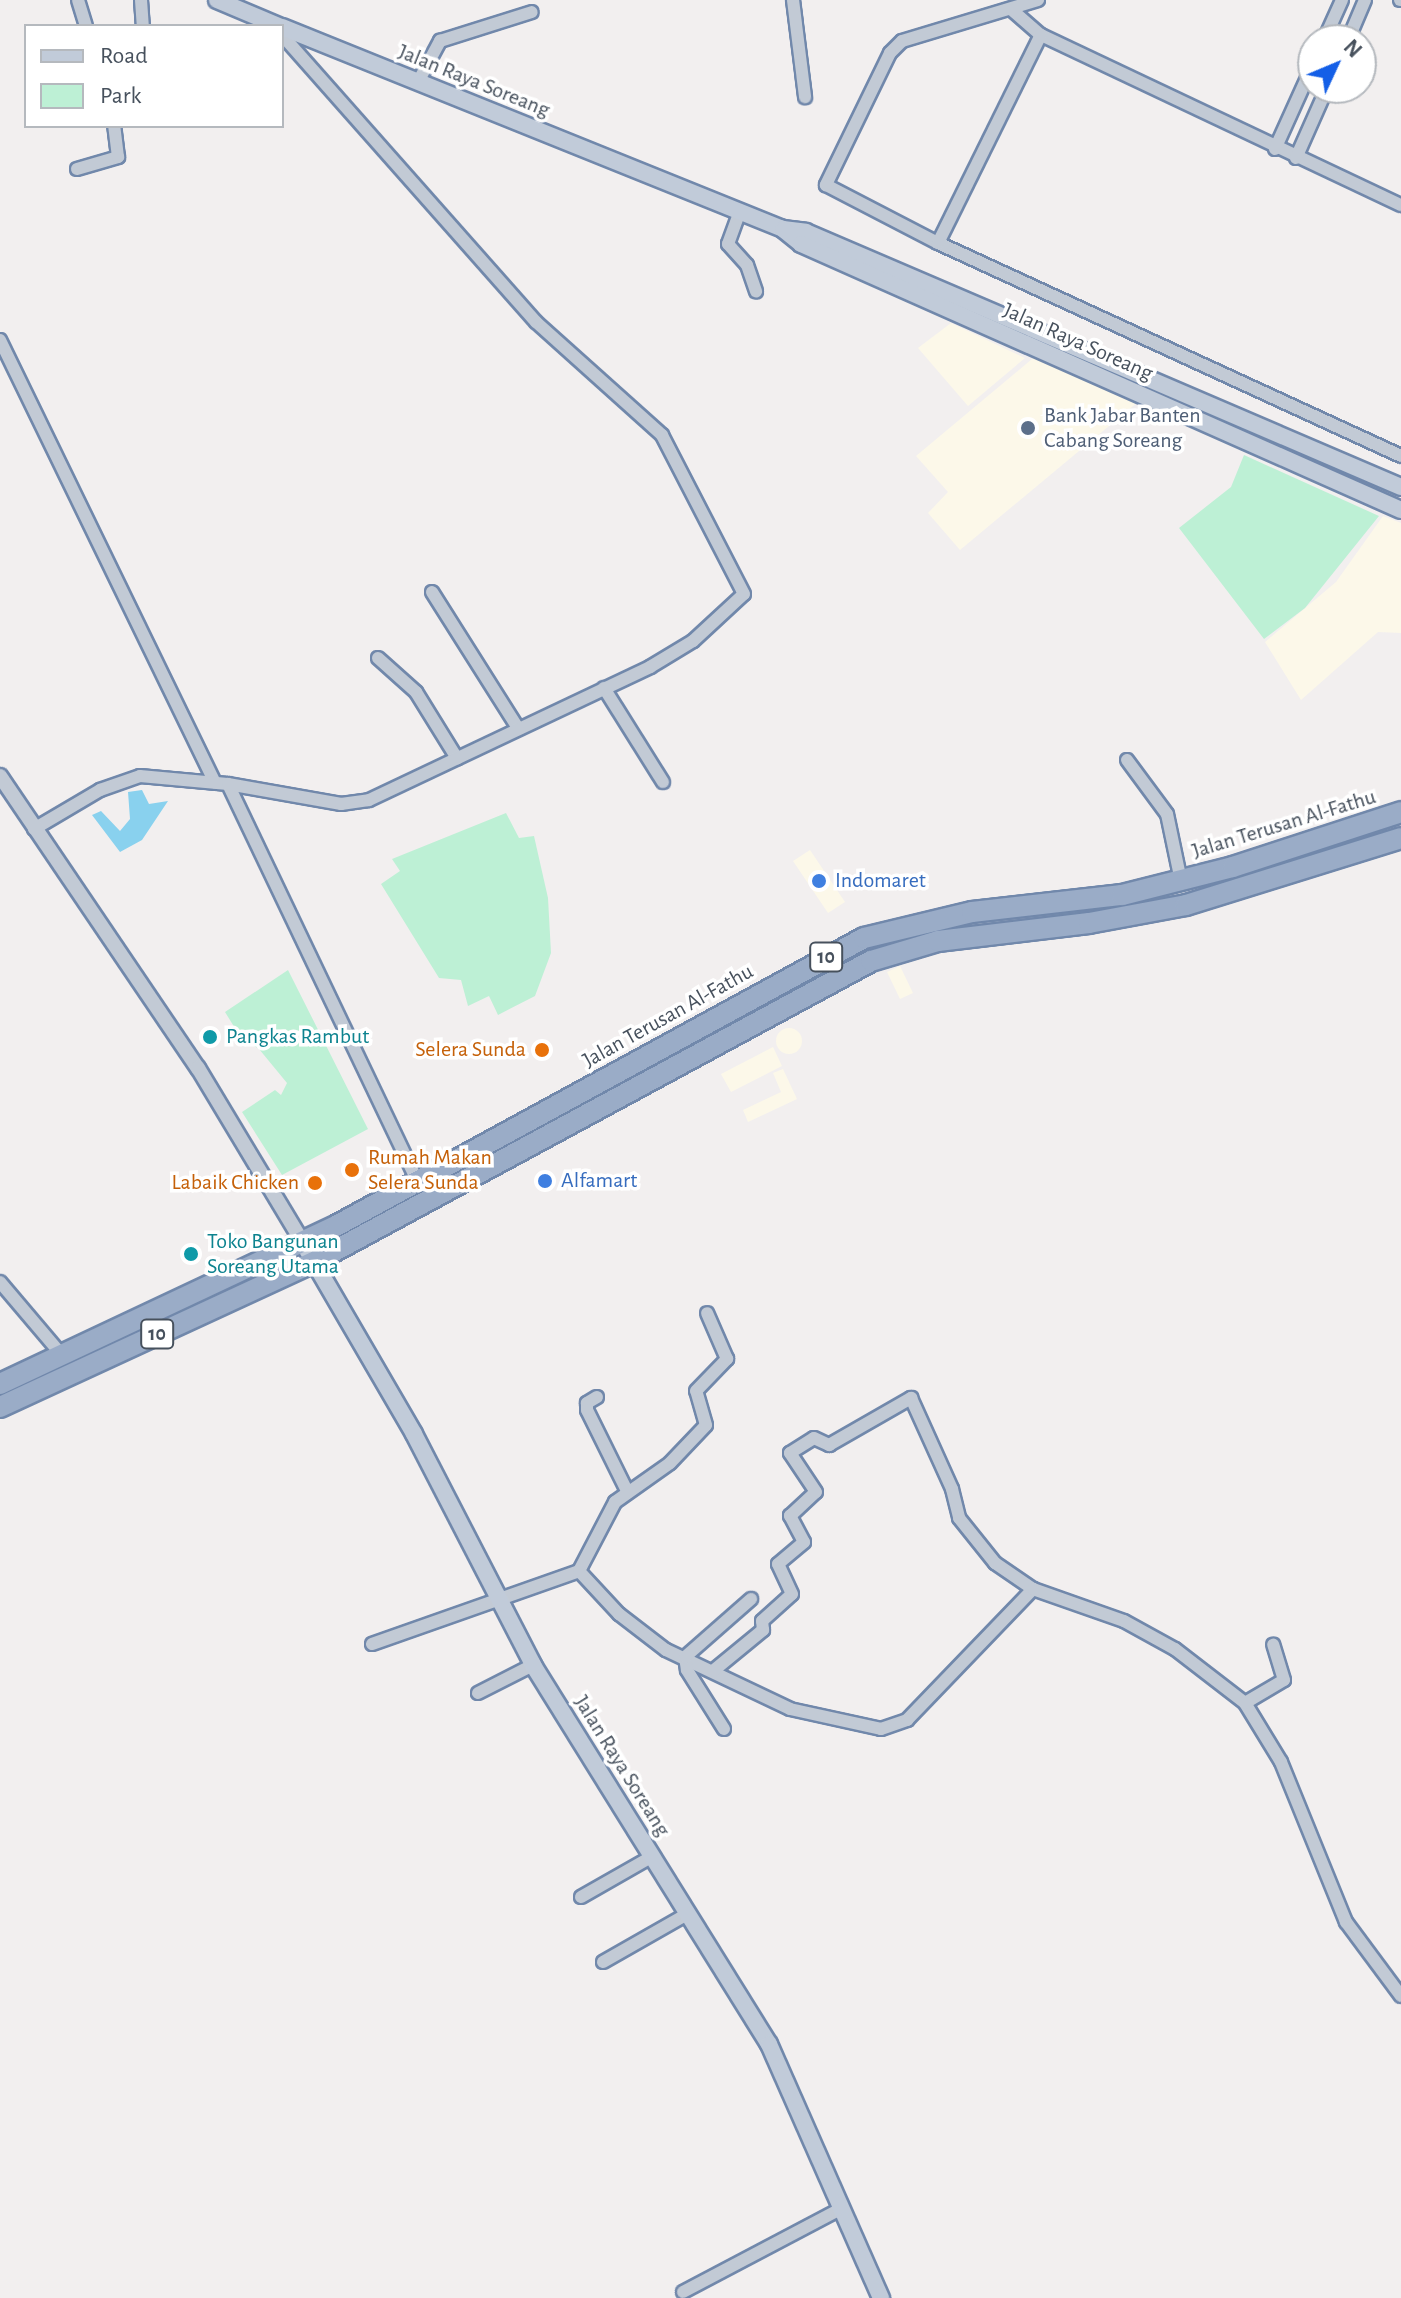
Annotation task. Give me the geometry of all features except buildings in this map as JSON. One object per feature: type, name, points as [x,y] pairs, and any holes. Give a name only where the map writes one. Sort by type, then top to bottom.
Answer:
[{"type":"highway","name":"Jalan Terusan Al-Fathu","points":[[0,1384],[303,1243],[864,938],[937,918],[1122,895],[1181,881],[1401,812]]},
{"type":"highway","name":"Jalan Terusan Al-Fathu","points":[[0,1407],[314,1262],[871,961],[938,941],[1089,923],[1186,905],[1401,838]]},
{"type":"main road","name":"Jalan Raya Soreang","points":[[217,0],[269,24]]},
{"type":"main road","name":"Jalan Raya Soreang","points":[[284,30],[783,229],[806,232],[1401,487]]},
{"type":"main road","name":"Jalan Raya Soreang","points":[[783,229],[801,244],[1401,510]]},
{"type":"main road","name":"Jalan Raya Soreang","points":[[303,1243],[414,1434],[533,1665],[689,1913],[783,2070],[881,2298]]},
{"type":"street","points":[[78,0],[85,24]]},
{"type":"street","points":[[141,0],[143,24]]},
{"type":"street","points":[[793,0],[805,97]]},
{"type":"street","points":[[1038,0],[902,41],[890,53],[826,185],[938,243],[1401,456]]},
{"type":"street","points":[[1331,24],[1342,0]]},
{"type":"street","points":[[1355,24],[1365,0]]},
{"type":"street","points":[[1012,10],[1041,35],[1275,149],[1401,205]]},
{"type":"street","points":[[418,82],[440,41],[532,12]]},
{"type":"street","points":[[34,829],[121,780],[140,776],[222,783],[358,804],[604,688],[693,641],[741,601],[742,586],[662,435],[536,322],[284,35]]},
{"type":"street","points":[[938,243],[1041,35]]},
{"type":"street","points":[[1275,149],[1297,100]]},
{"type":"street","points":[[1296,158],[1320,104]]},
{"type":"street","points":[[77,169],[118,157],[114,128]]},
{"type":"street","points":[[740,211],[728,244],[747,265],[756,291]]},
{"type":"street","points":[[0,340],[417,1181]]},
{"type":"street","points":[[432,592],[518,728]]},
{"type":"street","points":[[378,658],[416,692],[457,758]]},
{"type":"street","points":[[604,688],[663,782]]},
{"type":"street","points":[[1127,760],[1167,814],[1181,881]]},
{"type":"street","points":[[0,776],[198,1068],[303,1243]]},
{"type":"street","points":[[0,1282],[62,1355]]},
{"type":"street","points":[[372,1644],[579,1571],[603,1520],[627,1491],[670,1463],[706,1425],[696,1391],[727,1359],[707,1313]]},
{"type":"street","points":[[597,1397],[587,1403],[587,1410],[627,1491]]},
{"type":"street","points":[[713,1671],[763,1630],[762,1621],[792,1594],[778,1564],[804,1542],[790,1516],[816,1492],[790,1453],[814,1438],[829,1445],[908,1397],[952,1489],[959,1518],[995,1563],[1033,1589],[1124,1621],[1189,1657],[1245,1703],[1281,1762],[1346,1922],[1397,1983],[1401,1996]]},
{"type":"street","points":[[579,1571],[648,1639],[790,1709],[866,1729],[890,1728],[907,1720],[1033,1589]]},
{"type":"street","points":[[685,1657],[751,1599]]},
{"type":"street","points":[[1245,1703],[1284,1680],[1273,1645]]},
{"type":"street","points":[[685,1657],[690,1676],[724,1729]]},
{"type":"street","points":[[478,1693],[533,1665]]},
{"type":"street","points":[[581,1897],[653,1856]]},
{"type":"street","points":[[603,1962],[689,1913]]},
{"type":"street","points":[[683,2292],[842,2208]]},
{"type":"shaded area","points":[[951,323],[1025,358],[968,406],[918,348]]},
{"type":"shaded area","name":"Bank Jabar Banten Cabang Soreang","points":[[1038,354],[1139,401],[960,550],[928,513],[948,492],[916,456]]},
{"type":"shaded area","points":[[1383,516],[1401,523],[1401,633],[1378,632],[1301,700],[1265,642],[1336,582]]},
{"type":"shaded area","name":"Indomaret","points":[[810,850],[845,902],[828,913],[793,861]]},
{"type":"shaded area","points":[[900,966],[913,993],[900,999],[887,972]]},
{"type":"shaded area","points":[[789,1028],[798,1032],[802,1041],[798,1050],[789,1054],[780,1050],[776,1041],[780,1032]]},
{"type":"shaded area","points":[[773,1047],[782,1066],[731,1092],[721,1074]]},
{"type":"shaded area","points":[[783,1069],[797,1099],[748,1122],[743,1110],[781,1092],[773,1073]]},
{"type":"green space","points":[[1244,455],[1379,516],[1305,608],[1264,639],[1179,528],[1231,487]]},
{"type":"green space","points":[[506,813],[519,838],[534,836],[548,898],[551,953],[535,996],[498,1015],[489,996],[468,1006],[461,980],[439,978],[381,884],[400,871],[392,859]]},
{"type":"green space","points":[[288,970],[368,1129],[282,1175],[242,1112],[275,1090],[281,1095],[287,1083],[259,1049],[241,1038],[225,1012]]},
{"type":"water","points":[[142,790],[149,804],[168,801],[142,840],[120,852],[92,815],[101,811],[120,831],[130,819],[128,792]]},
{"type":"place","name":"Bank Jabar Banten Cabang Soreang","points":[[1028,428]]},
{"type":"place","name":"Indomaret","points":[[819,881]]},
{"type":"place","name":"Pangkas Rambut","points":[[210,1037]]},
{"type":"place","name":"Selera Sunda","points":[[542,1050]]},
{"type":"place","name":"Rumah Makan Selera Sunda","points":[[352,1170]]},
{"type":"place","name":"Alfamart","points":[[545,1181]]},
{"type":"place","name":"Labaik Chicken","points":[[315,1183]]},
{"type":"place","name":"Toko Bangunan Soreang Utama","points":[[191,1254]]}]
